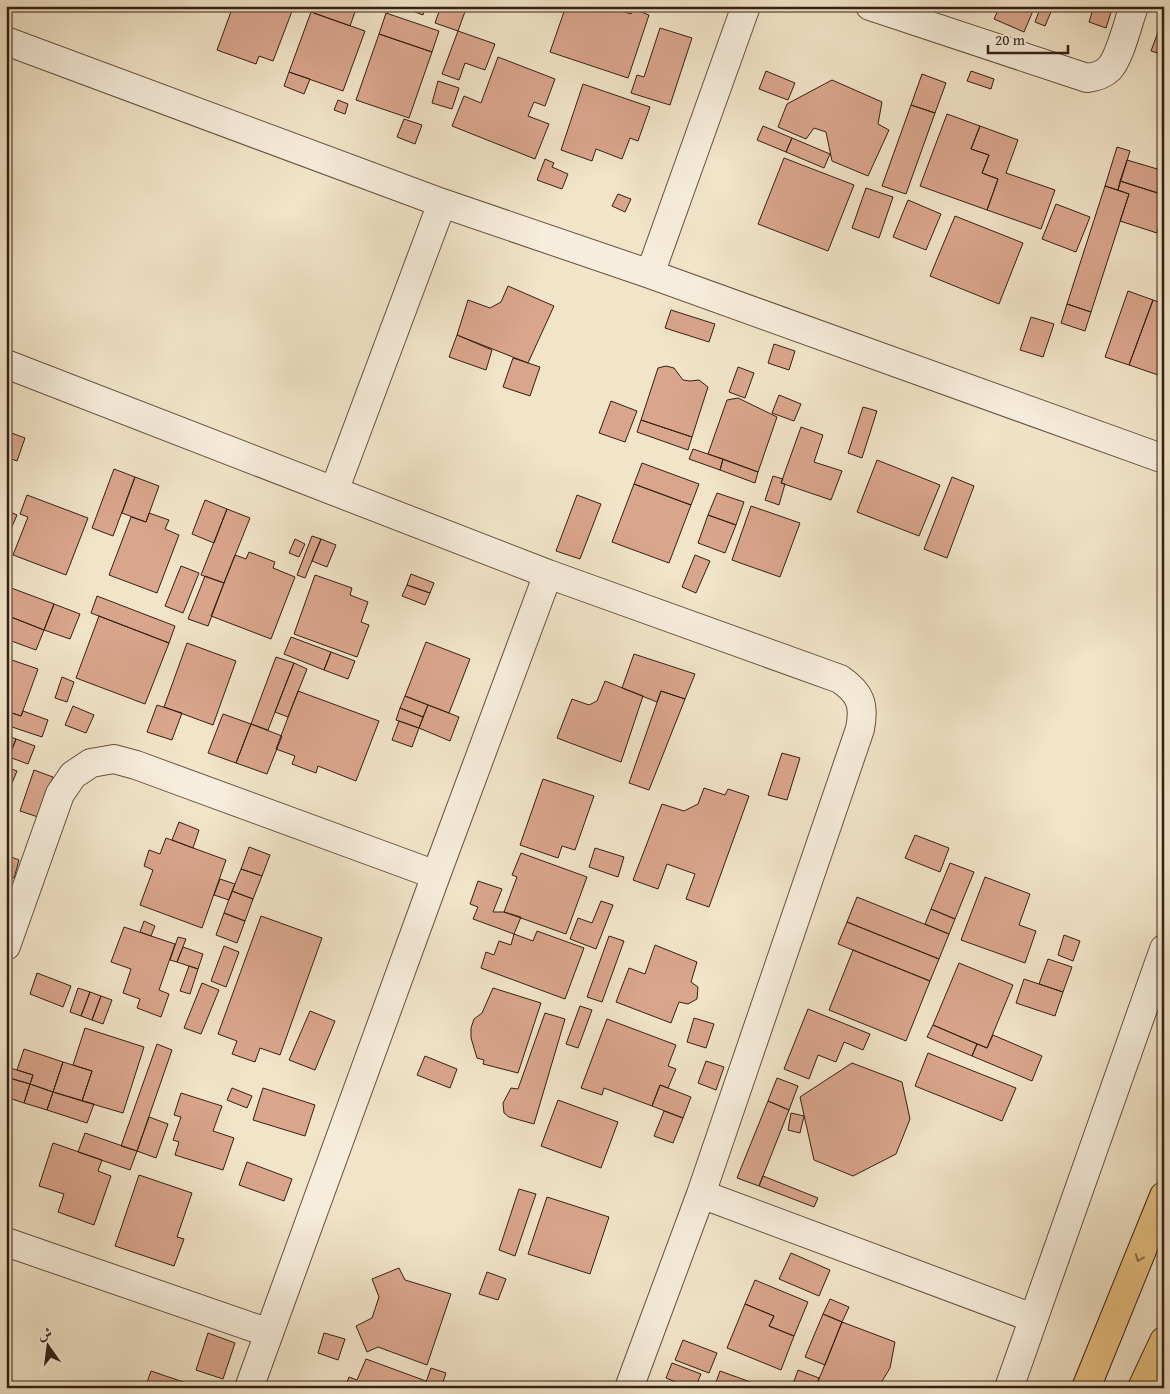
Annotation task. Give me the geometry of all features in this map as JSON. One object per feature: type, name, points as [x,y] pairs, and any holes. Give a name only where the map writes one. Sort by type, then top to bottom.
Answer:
[{"type":"highway","points":[[1086,1388],[1164,1196]]},
{"type":"highway","points":[[1142,1388],[1164,1342]]},
{"type":"street","points":[[650,274],[746,6]]},
{"type":"street","points":[[870,6],[1087,78],[1098,76],[1108,70],[1115,60],[1134,6]]},
{"type":"street","points":[[6,41],[442,203],[650,274],[1164,459]]},
{"type":"street","points":[[334,490],[442,203]]},
{"type":"street","points":[[6,364],[548,574],[840,679],[852,688],[860,700],[863,714],[860,729],[701,1194],[629,1388]]},
{"type":"street","points":[[249,1388],[436,874],[548,574]]},
{"type":"street","points":[[6,946],[60,794],[73,775],[92,763],[114,760],[136,765],[436,874]]},
{"type":"street","points":[[1009,1388],[1164,949]]},
{"type":"street","points":[[701,1194],[1033,1318]]},
{"type":"street","points":[[6,1242],[269,1333]]},
{"type":"building","points":[[233,6],[294,6],[273,61],[259,56],[256,64],[217,50]]},
{"type":"building","points":[[313,6],[357,6],[350,26],[311,12]]},
{"type":"building","points":[[399,6],[426,6],[423,15]]},
{"type":"building","points":[[441,6],[467,6],[458,31],[435,23]]},
{"type":"building","points":[[566,6],[620,6],[618,10],[631,14],[633,9],[649,15],[628,78],[550,52]]},
{"type":"building","points":[[1000,6],[1035,6],[1024,32],[994,19]]},
{"type":"building","points":[[1041,6],[1053,7],[1045,26],[1035,22]]},
{"type":"building","points":[[1094,6],[1113,6],[1106,28],[1089,22]]},
{"type":"building","points":[[311,12],[365,31],[343,91],[289,72]]},
{"type":"building","points":[[386,13],[439,31],[432,52],[379,34]]},
{"type":"building","points":[[1164,15],[1164,34],[1158,32]]},
{"type":"building","points":[[660,28],[692,38],[670,105],[631,93],[637,75],[644,77]]},
{"type":"building","points":[[458,31],[495,44],[485,70],[465,63],[459,80],[442,74]]},
{"type":"building","points":[[1158,32],[1164,34],[1164,55],[1151,51]]},
{"type":"building","points":[[379,34],[432,52],[409,118],[356,100]]},
{"type":"building","points":[[498,57],[555,79],[545,106],[534,102],[528,116],[549,124],[535,159],[452,126],[464,96],[481,103]]},
{"type":"building","points":[[766,71],[795,83],[788,100],[759,89]]},
{"type":"building","points":[[971,71],[994,79],[991,89],[967,81]]},
{"type":"building","points":[[289,72],[310,79],[304,94],[284,86]]},
{"type":"building","points":[[922,74],[946,83],[935,113],[911,105]]},
{"type":"building","points":[[832,80],[882,102],[878,124],[889,130],[868,176],[832,161],[826,132],[814,128],[806,139],[778,127],[787,104]]},
{"type":"building","points":[[438,81],[459,88],[452,109],[432,103]]},
{"type":"building","points":[[583,84],[650,107],[638,141],[630,138],[622,159],[596,149],[592,161],[561,150]]},
{"type":"building","points":[[338,100],[348,104],[345,114],[334,110]]},
{"type":"building","points":[[911,105],[935,113],[906,194],[882,186]]},
{"type":"building","points":[[947,114],[980,126],[971,149],[989,155],[982,173],[998,179],[987,210],[920,186]]},
{"type":"building","points":[[404,119],[422,125],[415,144],[397,137]]},
{"type":"building","points":[[763,126],[792,138],[786,152],[757,140]]},
{"type":"building","points":[[980,126],[1018,140],[1006,173],[1055,190],[1041,229],[987,210],[998,179],[982,173],[989,155],[971,149]]},
{"type":"building","points":[[792,138],[830,154],[824,168],[786,152]]},
{"type":"building","points":[[1117,147],[1130,151],[1118,190],[1105,186]]},
{"type":"building","points":[[784,158],[854,185],[828,251],[758,224]]},
{"type":"building","points":[[545,159],[554,163],[552,167],[568,174],[562,189],[537,180]]},
{"type":"building","points":[[1127,160],[1164,171],[1164,195],[1120,181]]},
{"type":"building","points":[[1120,181],[1164,195],[1164,210],[1157,233],[1120,221],[1129,194],[1118,190]]},
{"type":"building","points":[[1105,186],[1129,194],[1091,312],[1067,304]]},
{"type":"building","points":[[866,188],[893,197],[879,238],[852,228]]},
{"type":"building","points":[[618,194],[631,199],[625,212],[612,206]]},
{"type":"building","points":[[908,200],[941,214],[926,250],[893,237]]},
{"type":"building","points":[[1056,204],[1090,217],[1076,252],[1042,239]]},
{"type":"building","points":[[955,216],[1023,243],[999,304],[930,276]]},
{"type":"building","points":[[508,286],[554,306],[528,363],[457,335],[468,300],[490,308],[501,302]]},
{"type":"building","points":[[1128,291],[1153,300],[1129,365],[1105,357]]},
{"type":"building","points":[[1164,296],[1164,377],[1129,365],[1153,300],[1161,303]]},
{"type":"building","points":[[1067,304],[1091,312],[1085,331],[1061,323]]},
{"type":"building","points":[[671,310],[715,324],[709,342],[665,328]]},
{"type":"building","points":[[1031,317],[1054,324],[1043,357],[1020,350]]},
{"type":"building","points":[[457,335],[492,350],[486,370],[449,357]]},
{"type":"building","points":[[774,344],[795,351],[789,370],[768,363]]},
{"type":"building","points":[[513,358],[540,367],[530,396],[503,387]]},
{"type":"building","points":[[666,366],[674,368],[683,380],[699,380],[708,387],[692,437],[641,420],[658,368]]},
{"type":"building","points":[[738,367],[754,373],[745,398],[729,392]]},
{"type":"building","points":[[779,395],[801,404],[794,421],[772,413]]},
{"type":"building","points":[[738,398],[777,417],[758,472],[708,454],[727,400]]},
{"type":"building","points":[[611,401],[637,411],[625,442],[599,433]]},
{"type":"building","points":[[863,407],[877,411],[862,458],[848,453]]},
{"type":"building","points":[[641,420],[692,437],[688,450],[637,432]]},
{"type":"building","points":[[801,427],[823,435],[814,462],[842,471],[831,500],[781,483]]},
{"type":"building","points":[[6,431],[25,438],[17,461],[6,457]]},
{"type":"building","points":[[693,449],[723,459],[720,470],[689,459]]},
{"type":"building","points":[[723,459],[758,472],[755,483],[720,470]]},
{"type":"building","points":[[877,460],[940,485],[919,536],[857,512]]},
{"type":"building","points":[[642,463],[699,484],[691,505],[634,484]]},
{"type":"building","points":[[114,469],[135,477],[113,536],[92,528]]},
{"type":"building","points":[[773,476],[783,479],[781,483],[785,484],[779,505],[765,500]]},
{"type":"building","points":[[135,477],[159,486],[146,522],[122,513]]},
{"type":"building","points":[[952,477],[974,486],[947,558],[924,549]]},
{"type":"building","points":[[634,484],[691,505],[669,563],[612,542]]},
{"type":"building","points":[[717,493],[744,502],[736,525],[708,515]]},
{"type":"building","points":[[27,495],[88,518],[66,575],[13,555],[28,517],[20,514]]},
{"type":"building","points":[[577,495],[601,504],[580,559],[556,551]]},
{"type":"building","points":[[205,500],[227,509],[214,543],[192,534]]},
{"type":"building","points":[[751,506],[800,523],[780,577],[732,560]]},
{"type":"building","points":[[227,509],[250,518],[224,583],[201,575]]},
{"type":"building","points":[[6,510],[17,515],[8,536],[6,535]]},
{"type":"building","points":[[149,513],[169,520],[165,529],[179,535],[157,593],[109,575],[131,517],[146,522]]},
{"type":"building","points":[[708,515],[736,525],[725,553],[698,543]]},
{"type":"building","points":[[312,536],[321,539],[305,578],[297,575]]},
{"type":"building","points":[[295,539],[305,544],[299,557],[289,553]]},
{"type":"building","points":[[321,539],[336,545],[327,567],[312,561]]},
{"type":"building","points":[[249,552],[275,562],[273,568],[295,577],[271,639],[211,616],[235,555],[246,559]]},
{"type":"building","points":[[695,555],[710,561],[696,593],[682,587]]},
{"type":"building","points":[[181,566],[199,573],[183,613],[165,606]]},
{"type":"building","points":[[411,574],[434,583],[430,593],[407,585]]},
{"type":"building","points":[[315,575],[352,588],[350,595],[368,602],[361,622],[369,625],[357,657],[294,634]]},
{"type":"building","points":[[205,576],[224,583],[208,626],[188,619]]},
{"type":"building","points":[[407,585],[430,593],[425,605],[402,596]]},
{"type":"building","points":[[6,586],[54,604],[44,630],[6,615]]},
{"type":"building","points":[[97,596],[175,626],[169,643],[91,613]]},
{"type":"building","points":[[54,604],[80,614],[70,639],[44,630]]},
{"type":"building","points":[[6,615],[44,630],[36,650],[6,639]]},
{"type":"building","points":[[99,616],[169,643],[145,704],[76,678]]},
{"type":"building","points":[[291,637],[331,652],[324,670],[284,654]]},
{"type":"building","points":[[426,642],[470,659],[449,713],[405,696]]},
{"type":"building","points":[[187,643],[236,661],[213,725],[164,707]]},
{"type":"building","points":[[331,652],[355,661],[348,679],[324,670]]},
{"type":"building","points":[[634,654],[695,674],[685,699],[661,691],[657,702],[622,688]]},
{"type":"building","points":[[276,657],[294,663],[268,730],[251,724]]},
{"type":"building","points":[[6,658],[38,669],[21,716],[6,711]]},
{"type":"building","points":[[294,663],[307,669],[288,717],[275,712]]},
{"type":"building","points":[[62,677],[74,682],[67,702],[55,698]]},
{"type":"building","points":[[605,681],[643,696],[621,762],[557,738],[572,699],[589,705],[597,701]]},
{"type":"building","points":[[298,691],[379,721],[356,781],[318,766],[316,773],[292,764],[295,756],[276,749]]},
{"type":"building","points":[[661,691],[685,699],[649,790],[629,783]]},
{"type":"building","points":[[405,696],[428,705],[423,717],[400,708]]},
{"type":"building","points":[[157,705],[182,713],[172,740],[147,732]]},
{"type":"building","points":[[428,705],[459,717],[450,741],[419,728]]},
{"type":"building","points":[[73,706],[94,715],[86,733],[65,725]]},
{"type":"building","points":[[400,708],[423,717],[419,728],[396,720]]},
{"type":"building","points":[[6,711],[21,716],[23,711],[48,720],[42,737],[6,725]]},
{"type":"building","points":[[223,714],[251,724],[236,763],[208,753]]},
{"type":"building","points":[[399,721],[419,728],[412,747],[392,740]]},
{"type":"building","points":[[251,724],[282,736],[267,774],[236,763]]},
{"type":"building","points":[[6,735],[16,739],[9,757],[6,757]]},
{"type":"building","points":[[16,739],[35,746],[28,764],[9,757]]},
{"type":"building","points":[[782,753],[800,758],[787,800],[768,795]]},
{"type":"building","points":[[6,767],[17,771],[10,788],[6,786]]},
{"type":"building","points":[[34,770],[53,777],[38,817],[20,811]]},
{"type":"building","points":[[543,779],[594,796],[575,850],[562,846],[558,858],[520,845]]},
{"type":"building","points":[[704,788],[725,795],[728,789],[749,796],[709,907],[686,899],[695,874],[667,864],[658,889],[633,880],[662,804],[684,811],[698,804]]},
{"type":"building","points":[[179,822],[199,830],[193,848],[172,840]]},
{"type":"building","points":[[915,835],[949,848],[940,872],[905,858]]},
{"type":"building","points":[[166,838],[226,860],[202,928],[140,905],[153,870],[144,866],[149,850],[160,854]]},
{"type":"building","points":[[249,847],[270,855],[262,876],[241,869]]},
{"type":"building","points":[[595,848],[624,857],[618,877],[589,867]]},
{"type":"building","points":[[521,853],[587,877],[566,934],[504,912],[517,877],[512,875]]},
{"type":"building","points":[[6,855],[19,860],[14,878],[6,876]]},
{"type":"building","points":[[950,863],[974,872],[955,919],[931,909]]},
{"type":"building","points":[[241,869],[262,876],[253,899],[232,891]]},
{"type":"building","points":[[985,877],[1030,894],[1019,925],[1036,931],[1025,963],[961,940]]},
{"type":"building","points":[[220,879],[235,884],[229,900],[214,895]]},
{"type":"building","points":[[478,881],[502,889],[493,912],[504,912],[521,917],[514,934],[473,919],[478,907],[470,904]]},
{"type":"building","points":[[232,891],[253,899],[245,921],[224,913]]},
{"type":"building","points":[[857,897],[949,934],[939,959],[847,922]]},
{"type":"building","points":[[601,901],[613,905],[596,949],[570,939],[578,918],[592,923]]},
{"type":"building","points":[[931,909],[955,919],[949,934],[925,924]]},
{"type":"building","points":[[224,913],[245,921],[237,943],[216,935]]},
{"type":"building","points":[[261,916],[322,938],[280,1055],[260,1048],[255,1062],[232,1054],[237,1041],[218,1034]]},
{"type":"building","points":[[144,921],[155,926],[151,936],[140,932]]},
{"type":"building","points":[[847,922],[939,959],[930,981],[838,944]]},
{"type":"building","points":[[124,927],[175,944],[159,990],[169,994],[161,1017],[137,1008],[140,999],[123,993],[131,969],[111,962]]},
{"type":"building","points":[[537,931],[584,948],[565,999],[481,968],[486,952],[494,955],[499,941],[511,945],[514,934],[533,941]]},
{"type":"building","points":[[1064,935],[1080,941],[1073,961],[1058,955]]},
{"type":"building","points":[[609,936],[624,941],[602,1002],[587,997]]},
{"type":"building","points":[[178,937],[186,939],[177,962],[170,960]]},
{"type":"building","points":[[655,945],[697,962],[691,982],[698,987],[697,999],[688,1004],[679,1002],[671,1023],[616,1002],[629,968],[645,974]]},
{"type":"building","points":[[224,946],[239,952],[226,987],[211,981]]},
{"type":"building","points":[[183,947],[203,954],[198,969],[177,962]]},
{"type":"building","points":[[853,950],[930,981],[906,1041],[829,1010]]},
{"type":"building","points":[[1048,959],[1072,967],[1063,992],[1039,984]]},
{"type":"building","points":[[959,963],[1013,985],[987,1048],[933,1025]]},
{"type":"building","points":[[189,966],[198,969],[190,994],[180,991]]},
{"type":"building","points":[[37,973],[71,986],[63,1007],[30,994]]},
{"type":"building","points":[[1024,979],[1063,992],[1055,1016],[1016,1003]]},
{"type":"building","points":[[202,983],[219,990],[201,1034],[184,1028]]},
{"type":"building","points":[[78,988],[90,992],[81,1016],[70,1012]]},
{"type":"building","points":[[493,988],[541,1003],[518,1073],[483,1064],[484,1060],[477,1058],[471,1038],[471,1028],[474,1019],[482,1013]]},
{"type":"building","points":[[90,992],[101,996],[92,1020],[81,1016]]},
{"type":"building","points":[[101,996],[112,1000],[103,1024],[92,1020]]},
{"type":"building","points":[[580,1006],[592,1010],[578,1048],[566,1044]]},
{"type":"building","points":[[808,1009],[870,1034],[863,1050],[844,1042],[836,1062],[818,1055],[809,1079],[784,1069]]},
{"type":"building","points":[[310,1011],[335,1021],[315,1070],[289,1060]]},
{"type":"building","points":[[545,1013],[565,1019],[534,1124],[509,1117],[504,1113],[503,1103],[511,1088],[518,1089]]},
{"type":"building","points":[[694,1018],[714,1024],[706,1048],[687,1042]]},
{"type":"building","points":[[607,1019],[676,1045],[668,1066],[676,1069],[668,1088],[660,1085],[652,1106],[604,1088],[602,1095],[581,1088]]},
{"type":"building","points":[[933,1025],[977,1044],[972,1056],[927,1037]]},
{"type":"building","points":[[85,1028],[144,1047],[123,1113],[82,1101],[92,1071],[73,1065]]},
{"type":"building","points":[[993,1035],[1042,1056],[1032,1081],[972,1056],[977,1044],[987,1048]]},
{"type":"building","points":[[157,1044],[172,1050],[137,1151],[121,1146]]},
{"type":"building","points":[[24,1049],[63,1062],[53,1092],[30,1084],[33,1075],[17,1070]]},
{"type":"building","points":[[928,1053],[1016,1088],[1002,1121],[915,1086]]},
{"type":"building","points":[[425,1056],[457,1069],[450,1088],[417,1075]]},
{"type":"building","points":[[706,1061],[724,1067],[716,1090],[698,1083]]},
{"type":"building","points":[[63,1062],[92,1071],[82,1101],[53,1092]]},
{"type":"building","points":[[852,1063],[902,1082],[910,1119],[896,1154],[853,1176],[814,1160],[800,1097]]},
{"type":"building","points":[[7,1067],[33,1075],[30,1084],[6,1077]]},
{"type":"building","points":[[6,1077],[30,1084],[24,1103],[6,1097]]},
{"type":"building","points":[[777,1078],[798,1086],[789,1110],[768,1101]]},
{"type":"building","points":[[30,1084],[53,1092],[47,1110],[24,1103]]},
{"type":"building","points":[[660,1085],[691,1097],[683,1118],[652,1106]]},
{"type":"building","points":[[232,1088],[252,1096],[247,1108],[227,1100]]},
{"type":"building","points":[[263,1088],[315,1105],[305,1136],[253,1120]]},
{"type":"building","points":[[53,1092],[94,1104],[87,1123],[47,1110]]},
{"type":"building","points":[[181,1093],[222,1106],[213,1131],[234,1138],[223,1170],[175,1155],[179,1142],[173,1140],[181,1117],[174,1115]]},
{"type":"building","points":[[558,1100],[618,1122],[601,1168],[541,1146]]},
{"type":"building","points":[[768,1101],[789,1110],[759,1186],[737,1178]]},
{"type":"building","points":[[664,1111],[683,1118],[673,1143],[654,1136]]},
{"type":"building","points":[[791,1113],[804,1116],[800,1133],[788,1130]]},
{"type":"building","points":[[149,1117],[168,1124],[156,1158],[137,1151]]},
{"type":"building","points":[[85,1133],[137,1151],[130,1170],[78,1152]]},
{"type":"building","points":[[53,1143],[102,1160],[98,1171],[111,1176],[94,1225],[58,1212],[64,1194],[39,1186]]},
{"type":"building","points":[[247,1162],[292,1179],[284,1201],[239,1185]]},
{"type":"building","points":[[139,1175],[192,1193],[177,1237],[184,1239],[174,1266],[115,1246]]},
{"type":"building","points":[[763,1176],[818,1198],[814,1207],[759,1186]]},
{"type":"building","points":[[519,1189],[536,1194],[515,1256],[499,1250]]},
{"type":"building","points":[[547,1197],[609,1217],[590,1274],[528,1254]]},
{"type":"building","points":[[791,1253],[830,1270],[819,1296],[779,1279]]},
{"type":"building","points":[[399,1268],[405,1280],[451,1294],[427,1365],[378,1347],[367,1352],[356,1326],[372,1318],[379,1297],[372,1279]]},
{"type":"building","points":[[487,1272],[506,1279],[498,1300],[479,1294]]},
{"type":"building","points":[[755,1280],[808,1302],[794,1336],[769,1326],[774,1316],[745,1304]]},
{"type":"building","points":[[830,1299],[849,1307],[842,1322],[823,1314]]},
{"type":"building","points":[[745,1304],[774,1316],[769,1326],[794,1336],[781,1370],[727,1348]]},
{"type":"building","points":[[823,1314],[842,1322],[825,1365],[805,1357]]},
{"type":"building","points":[[842,1322],[895,1342],[890,1368],[878,1388],[826,1388],[817,1384]]},
{"type":"building","points":[[208,1333],[235,1343],[223,1379],[196,1370]]},
{"type":"building","points":[[324,1333],[345,1339],[338,1360],[318,1353]]},
{"type":"building","points":[[683,1340],[717,1353],[709,1373],[675,1360]]},
{"type":"building","points":[[366,1359],[426,1381],[424,1388],[345,1388],[349,1377],[357,1380]]},
{"type":"building","points":[[672,1363],[701,1374],[695,1388],[690,1388],[666,1378]]},
{"type":"building","points":[[431,1368],[446,1373],[441,1388],[424,1388]]},
{"type":"building","points":[[798,1370],[819,1378],[815,1388],[804,1388],[793,1384]]},
{"type":"building","points":[[151,1371],[198,1387],[145,1388]]},
{"type":"building","points":[[720,1371],[767,1388],[714,1388]]}]
